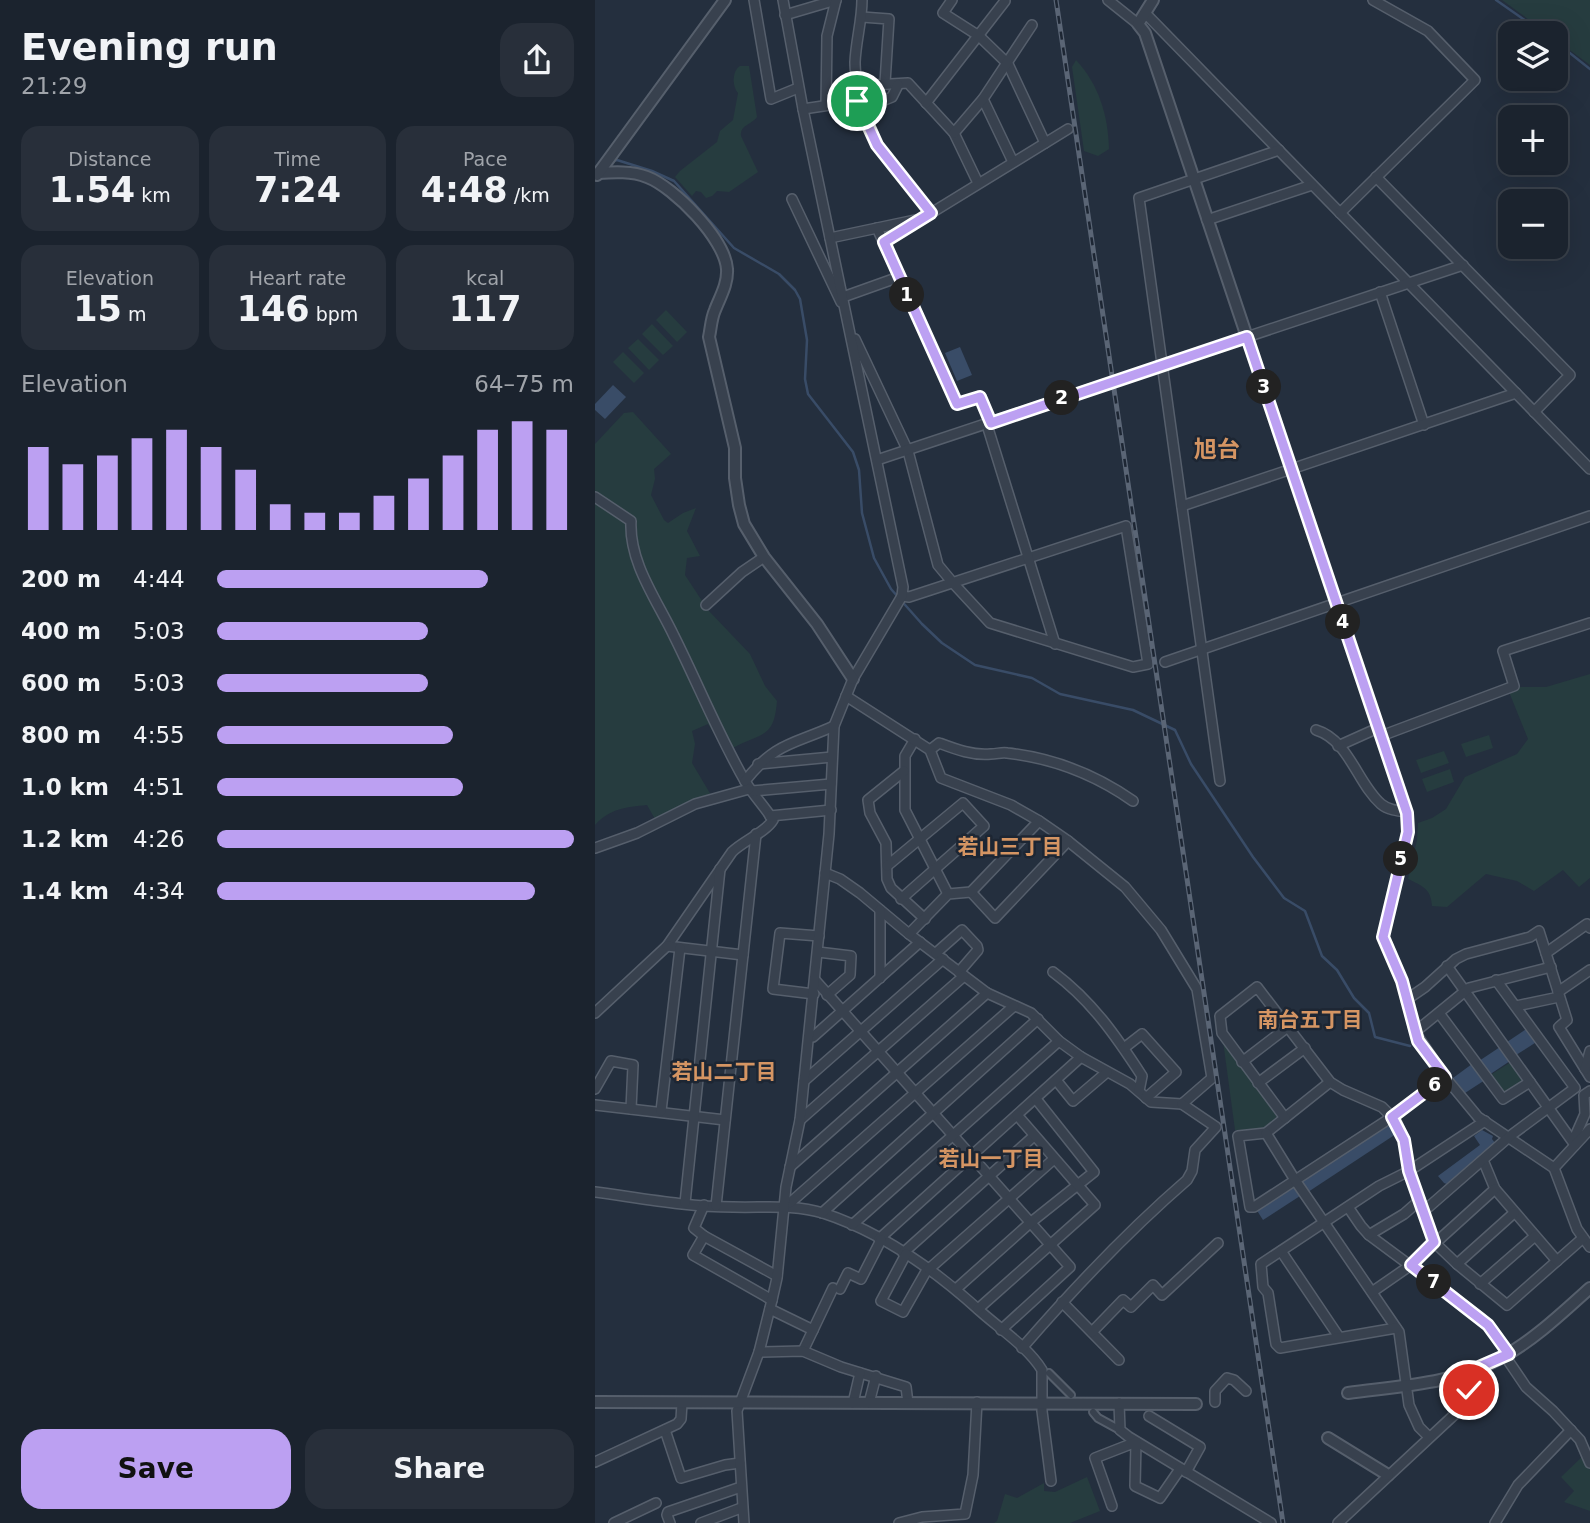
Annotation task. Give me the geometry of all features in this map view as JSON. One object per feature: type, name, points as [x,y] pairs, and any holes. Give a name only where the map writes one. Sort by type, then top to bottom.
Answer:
[{"type":"street","points":[[596,173],[725,0]]},
{"type":"street","points":[[754,0],[771,99],[798,88]]},
{"type":"street","points":[[744,1523],[737,1415],[759,1352],[771,1305],[777,1276],[783,1206],[800,1120],[831,810],[834,726],[853,679],[902,596],[903,587],[798,88],[783,0]]},
{"type":"street","points":[[785,15],[836,0]]},
{"type":"street","points":[[826,105],[827,36],[836,0]]},
{"type":"street","points":[[862,0],[862,18],[857,39],[856,86],[859,105],[877,145],[931,213]]},
{"type":"street","points":[[952,0],[943,13],[979,36],[1008,64],[1045,143]]},
{"type":"street","points":[[1108,0],[1139,24],[1145,33],[1407,813],[1408,832],[1383,937],[1402,981],[1415,1032],[1445,1077],[1473,1111],[1554,1168],[1583,1238],[1590,1247]]},
{"type":"street","points":[[1340,213],[1475,80],[1428,31],[1373,0]]},
{"type":"street","points":[[926,103],[1005,1]]},
{"type":"street","points":[[1139,24],[1150,4],[1312,185],[1590,469]]},
{"type":"street","points":[[862,18],[889,19],[885,83]]},
{"type":"street","points":[[954,133],[983,99],[1032,25]]},
{"type":"street","points":[[856,86],[908,83],[954,133],[978,183]]},
{"type":"street","points":[[803,109],[826,105],[859,105],[892,97],[898,85]]},
{"type":"street","points":[[983,99],[1013,162]]},
{"type":"street","points":[[884,242],[1068,129]]},
{"type":"street","points":[[1220,781],[1139,198],[1279,150]]},
{"type":"street","points":[[596,173],[636,174],[659,183],[673,192],[717,238],[727,269],[726,282],[712,319],[710,344],[735,448],[739,505],[751,538],[817,624],[853,679]]},
{"type":"street","points":[[1376,177],[1570,375],[1534,412]]},
{"type":"street","points":[[1207,220],[1312,185]]},
{"type":"street","points":[[792,199],[845,310]]},
{"type":"street","points":[[830,237],[921,219]]},
{"type":"street","points":[[877,228],[957,404],[980,397],[1055,644]]},
{"type":"street","points":[[877,460],[1463,265]]},
{"type":"street","points":[[843,298],[899,276]]},
{"type":"street","points":[[1380,292],[1424,425]]},
{"type":"street","points":[[851,333],[908,451],[938,565],[953,583],[991,623],[1133,667],[1147,664],[1126,526],[1027,559],[953,583],[909,597],[902,596]]},
{"type":"street","points":[[1182,506],[1516,393]]},
{"type":"street","points":[[595,497],[631,521],[631,531],[645,582],[673,634],[727,750],[773,821],[769,827],[743,841],[720,867],[667,946],[595,1013]]},
{"type":"street","points":[[1165,662],[1590,516]]},
{"type":"street","points":[[706,605],[742,572],[764,557]]},
{"type":"street","points":[[1338,746],[1514,686],[1503,651],[1590,623]]},
{"type":"street","points":[[846,696],[930,750],[941,778],[1011,806],[1068,841],[1125,887],[1161,930],[1198,989],[1212,1078],[1182,1104]]},
{"type":"street","points":[[749,787],[758,764],[769,753],[834,726]]},
{"type":"street","points":[[1316,730],[1324,732],[1338,746],[1382,805],[1393,811],[1407,813]]},
{"type":"street","points":[[915,739],[905,756],[905,810],[948,894]]},
{"type":"street","points":[[930,750],[939,744],[963,752],[991,755],[1005,752],[1045,760],[1100,780],[1133,801]]},
{"type":"street","points":[[758,764],[832,757]]},
{"type":"street","points":[[904,771],[868,800],[870,813],[886,843],[887,879],[891,888],[925,919]]},
{"type":"street","points":[[595,848],[637,833],[695,804],[749,787],[831,784]]},
{"type":"street","points":[[887,866],[963,803],[984,826],[901,899]]},
{"type":"street","points":[[770,816],[831,810]]},
{"type":"street","points":[[909,934],[948,894],[971,892],[1039,821]]},
{"type":"street","points":[[716,1206],[756,834]]},
{"type":"street","points":[[971,892],[995,918],[1068,841]]},
{"type":"street","points":[[685,1203],[720,867]]},
{"type":"street","points":[[825,873],[840,879],[987,993],[1038,1019],[1059,1041],[1081,1057],[1151,1102],[1182,1104],[1216,1127],[1195,1150],[1188,1180],[1138,1224],[1062,1301],[1022,1348]]},
{"type":"street","points":[[880,910],[880,978]]},
{"type":"street","points":[[1546,953],[1587,924],[1590,928]]},
{"type":"street","points":[[800,1120],[961,974],[978,950],[977,946],[963,930],[939,956],[804,1081]]},
{"type":"street","points":[[1406,1000],[1466,954],[1531,937],[1539,930],[1567,1020],[1559,1027],[1588,1073]]},
{"type":"street","points":[[814,994],[773,989],[780,933],[819,936]]},
{"type":"street","points":[[809,1037],[813,1037],[920,942]]},
{"type":"street","points":[[667,946],[743,955]]},
{"type":"street","points":[[661,1111],[680,948]]},
{"type":"street","points":[[818,952],[851,956],[850,975],[827,995]]},
{"type":"street","points":[[1447,966],[1574,1143]]},
{"type":"street","points":[[1415,1032],[1469,988],[1551,967]]},
{"type":"street","points":[[1516,1006],[1558,995],[1590,970]]},
{"type":"street","points":[[1053,972],[1080,993],[1099,1013],[1142,1076],[1142,1095]]},
{"type":"street","points":[[815,980],[1070,1267],[1001,1330]]},
{"type":"street","points":[[1424,1211],[1510,1136],[1575,1088],[1496,980]]},
{"type":"street","points":[[1285,1118],[1222,1033],[1220,1016],[1257,987],[1330,1082],[1382,1107],[1392,1117],[1404,1140],[1409,1171],[1434,1242],[1507,1305],[1583,1238]]},
{"type":"street","points":[[790,1167],[987,993]]},
{"type":"street","points":[[783,1206],[792,1202],[1014,1006]]},
{"type":"street","points":[[1439,1013],[1503,1099],[1530,1082]]},
{"type":"street","points":[[822,1213],[1038,1019]]},
{"type":"street","points":[[1242,1062],[1289,1027]]},
{"type":"street","points":[[1124,1048],[1142,1034],[1176,1072],[1142,1095]]},
{"type":"street","points":[[852,1225],[1059,1041]]},
{"type":"street","points":[[1258,1083],[1305,1048]]},
{"type":"street","points":[[1588,1073],[1590,1051]]},
{"type":"street","points":[[803,1351],[836,1289],[848,1273],[861,1279],[880,1240],[1081,1057]]},
{"type":"street","points":[[595,1089],[611,1061],[633,1065],[631,1109]]},
{"type":"street","points":[[1056,1080],[1073,1101],[1107,1072]]},
{"type":"street","points":[[1330,1082],[1266,1133],[1238,1136],[1248,1205],[1254,1207],[1392,1117],[1445,1077]]},
{"type":"street","points":[[1574,1143],[1585,1114],[1584,1095],[1590,1091]]},
{"type":"street","points":[[955,1289],[1030,1223],[1094,1172],[1036,1099]]},
{"type":"street","points":[[595,1105],[726,1119]]},
{"type":"street","points":[[978,1309],[1095,1205],[1017,1115]]},
{"type":"street","points":[[1396,1328],[1280,1348],[1276,1344],[1268,1293],[1263,1287],[1261,1264],[1379,1186],[1409,1171],[1485,1122]]},
{"type":"street","points":[[1554,1168],[1574,1143],[1590,1129]]},
{"type":"street","points":[[1266,1133],[1399,1332],[1412,1416],[1429,1437]]},
{"type":"street","points":[[1034,1136],[904,1254],[881,1301],[903,1312],[928,1268],[1054,1159]]},
{"type":"street","points":[[1483,1160],[1495,1189],[1557,1261]]},
{"type":"street","points":[[1372,1292],[1411,1265],[1495,1189]]},
{"type":"street","points":[[595,1192],[716,1206],[783,1206],[822,1213],[852,1225],[928,1268],[1022,1348],[1042,1370],[1042,1402],[1051,1481]]},
{"type":"street","points":[[1369,1235],[1404,1214],[1420,1200]]},
{"type":"street","points":[[703,1205],[694,1228],[777,1276]]},
{"type":"street","points":[[1348,1207],[1369,1235],[1488,1325],[1526,1387],[1580,1440],[1590,1463]]},
{"type":"street","points":[[1457,1264],[1514,1213]]},
{"type":"street","points":[[704,1236],[694,1255],[813,1330]]},
{"type":"street","points":[[1480,1284],[1535,1236]]},
{"type":"street","points":[[1092,1332],[1123,1300],[1131,1307],[1153,1285],[1162,1295],[1218,1243]]},
{"type":"street","points":[[1282,1251],[1339,1337]]},
{"type":"street","points":[[1348,1394],[1463,1374],[1507,1355],[1541,1331],[1590,1288]]},
{"type":"street","points":[[1062,1301],[1119,1360]]},
{"type":"street","points":[[759,1352],[803,1351],[906,1387],[908,1403]]},
{"type":"street","points":[[853,1403],[860,1373]]},
{"type":"street","points":[[1049,1373],[1071,1395]]},
{"type":"street","points":[[1338,1523],[1469,1399],[1463,1374]]},
{"type":"street","points":[[869,1403],[876,1376]]},
{"type":"street","points":[[1215,1402],[1215,1391],[1227,1378],[1234,1380],[1246,1391]]},
{"type":"street","points":[[595,1402],[1196,1404]]},
{"type":"street","points":[[899,1523],[922,1517],[965,1514],[973,1475],[977,1402]]},
{"type":"street","points":[[595,1462],[677,1424],[681,1419],[682,1403]]},
{"type":"street","points":[[1119,1403],[1120,1430]]},
{"type":"street","points":[[1093,1412],[1136,1442],[1271,1523]]},
{"type":"street","points":[[1136,1442],[1135,1486],[1160,1498],[1204,1445],[1149,1416]]},
{"type":"street","points":[[664,1430],[681,1478],[740,1463]]},
{"type":"street","points":[[1495,1523],[1518,1485],[1571,1430]]},
{"type":"street","points":[[1328,1438],[1388,1475]]},
{"type":"street","points":[[1580,1440],[1590,1445]]},
{"type":"street","points":[[1112,1506],[1095,1458],[1136,1442]]},
{"type":"street","points":[[670,1523],[667,1515],[669,1512],[741,1486]]},
{"type":"street","points":[[614,1523],[656,1503]]},
{"type":"street","points":[[702,1523],[741,1508]]},
{"type":"green space","points":[[1502,0],[1590,0],[1590,65],[1568,49],[1568,21],[1531,21]]},
{"type":"green space","points":[[1076,60],[1096,90],[1107,124],[1109,149],[1098,156],[1084,151],[1072,67]]},
{"type":"green space","points":[[740,66],[749,66],[757,117],[744,127],[741,136],[758,172],[729,192],[717,191],[706,198],[696,191],[692,196],[675,177],[717,142],[720,131],[733,120],[738,93],[735,87],[735,71]]},
{"type":"green space","points":[[666,310],[687,332],[677,342],[656,320]]},
{"type":"green space","points":[[652,324],[673,346],[663,355],[642,334]]},
{"type":"green space","points":[[638,339],[659,360],[649,370],[628,348]]},
{"type":"green space","points":[[623,352],[644,373],[634,383],[613,362]]},
{"type":"green space","points":[[633,412],[671,454],[654,469],[655,479],[651,495],[664,520],[668,523],[696,508],[687,531],[700,556],[687,558],[685,575],[708,610],[750,654],[765,686],[777,701],[773,722],[765,733],[733,748],[718,740],[708,724],[692,731],[695,744],[692,763],[711,795],[655,819],[647,805],[612,812],[595,825],[595,444],[624,413]]},
{"type":"green space","points":[[1590,674],[1590,878],[1579,887],[1563,870],[1534,891],[1517,881],[1486,874],[1447,907],[1432,906],[1425,889],[1408,879],[1418,823],[1446,809],[1465,777],[1517,754],[1528,739],[1509,692],[1520,687],[1546,687]]},
{"type":"green space","points":[[1489,735],[1493,748],[1466,757],[1461,744]]},
{"type":"green space","points":[[1444,751],[1449,763],[1421,773],[1416,760]]},
{"type":"green space","points":[[1450,769],[1454,782],[1427,792],[1422,779]]},
{"type":"green space","points":[[1223,1041],[1279,1118],[1263,1130],[1235,1130]]},
{"type":"green space","points":[[1511,1062],[1525,1081],[1504,1097],[1489,1076]]},
{"type":"green space","points":[[1583,1456],[1590,1468],[1590,1511],[1564,1502],[1574,1491],[1561,1477]]},
{"type":"green space","points":[[1087,1477],[1100,1511],[1070,1523],[994,1523],[1005,1494],[1017,1498],[1044,1483],[1044,1491],[1055,1492]]},
{"type":"water","points":[[960,347],[972,375],[957,381],[945,353]]},
{"type":"water","points":[[613,385],[626,397],[605,419],[595,410],[595,404]]},
{"type":"water","points":[[1528,1028],[1538,1041],[1516,1055],[1507,1042]]},
{"type":"water","points":[[1500,1047],[1510,1061],[1489,1075],[1479,1061]]},
{"type":"water","points":[[1472,1064],[1485,1080],[1465,1093],[1453,1078]]},
{"type":"water","points":[[1390,1124],[1396,1134],[1308,1192],[1302,1184],[1303,1181]]},
{"type":"water","points":[[1482,1130],[1493,1136],[1495,1143],[1449,1185],[1444,1183],[1438,1176],[1480,1145],[1474,1136]]},
{"type":"water","points":[[1293,1186],[1300,1196],[1263,1220],[1256,1209]]},
{"type":"waterway","points":[[1496,0],[1526,21]]},
{"type":"waterway","points":[[1568,52],[1590,69]]},
{"type":"waterway","points":[[612,161],[617,160],[652,171],[674,181],[734,248],[779,274],[795,290],[800,299],[807,340],[805,379],[808,394],[853,452],[859,470],[862,513],[874,558],[891,589],[922,624],[942,643],[975,665],[1032,678],[1060,694],[1133,710],[1175,730],[1191,764],[1253,857],[1284,898],[1305,911],[1322,956],[1337,970],[1354,998],[1369,1013],[1375,1037],[1410,1046]]},
{"type":"railway","points":[[1056,0],[1283,1523]]},
{"type":"district","name":"旭台","points":[[1217,449]]},
{"type":"district","name":"若山三丁目","points":[[1010,847]]},
{"type":"district","name":"南台五丁目","points":[[1310,1020]]},
{"type":"district","name":"若山二丁目","points":[[724,1072]]},
{"type":"district","name":"若山一丁目","points":[[991,1159]]},
{"type":"route","points":[[857,101],[877,145],[931,213],[884,242],[957,404],[980,397],[991,423],[1247,337],[1407,813],[1408,832],[1383,937],[1402,981],[1418,1041],[1445,1077],[1392,1117],[1404,1140],[1409,1171],[1434,1242],[1411,1265],[1488,1325],[1509,1354],[1463,1374],[1469,1390]]}]
